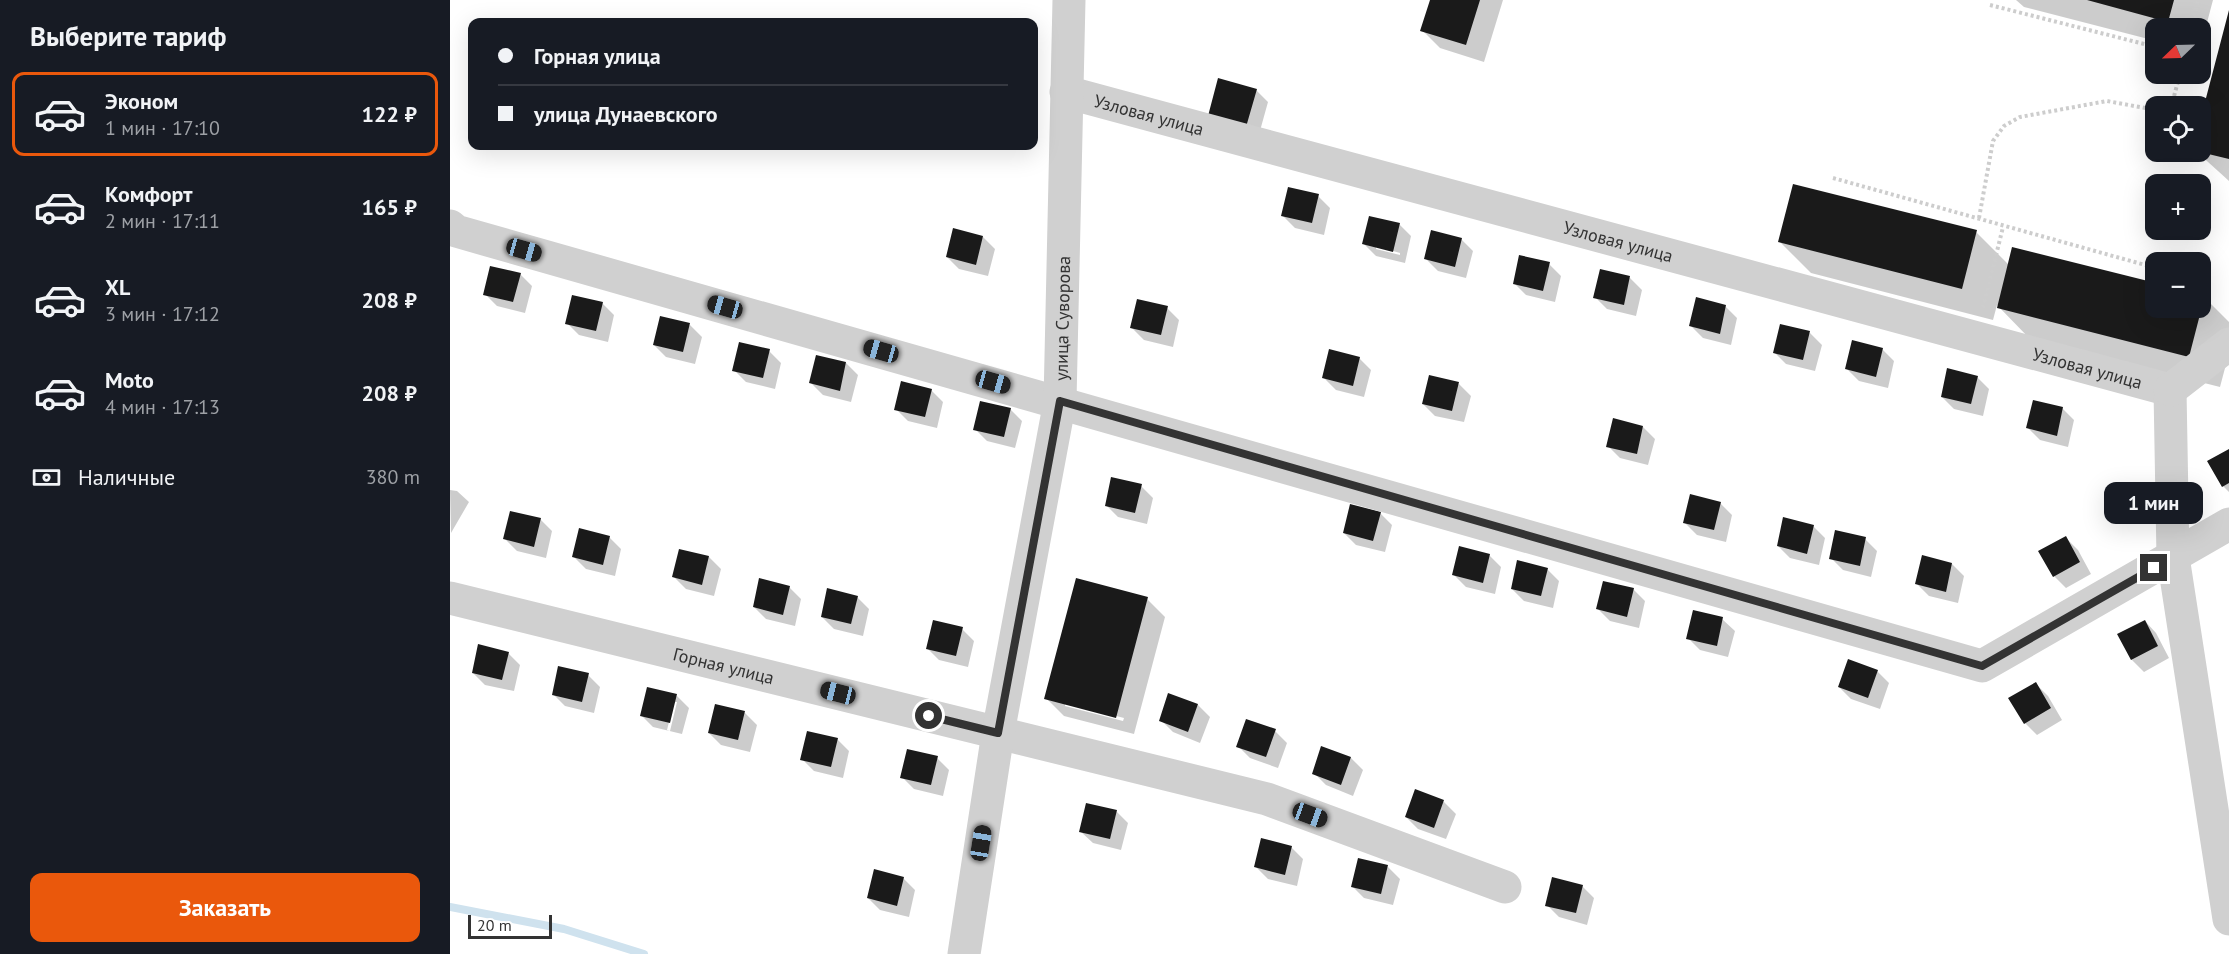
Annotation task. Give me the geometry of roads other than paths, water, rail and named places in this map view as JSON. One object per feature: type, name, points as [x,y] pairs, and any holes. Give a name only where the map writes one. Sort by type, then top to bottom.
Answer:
[{"type":"street","name":"улица Суворова","points":[[964,954],[998,733],[1060,401],[1069,0]]},
{"type":"street","name":"Узловая улица","points":[[1066,92],[2170,390]]},
{"type":"street","points":[[450,226],[456,231],[1060,401],[1982,666],[2229,524]]},
{"type":"street","points":[[2227,905],[2173,557],[2170,390],[2229,344]]},
{"type":"street","name":"Горная улица","points":[[450,598],[1267,799],[1505,887]]},
{"type":"waterway","points":[[450,907],[564,929],[644,954]]}]
